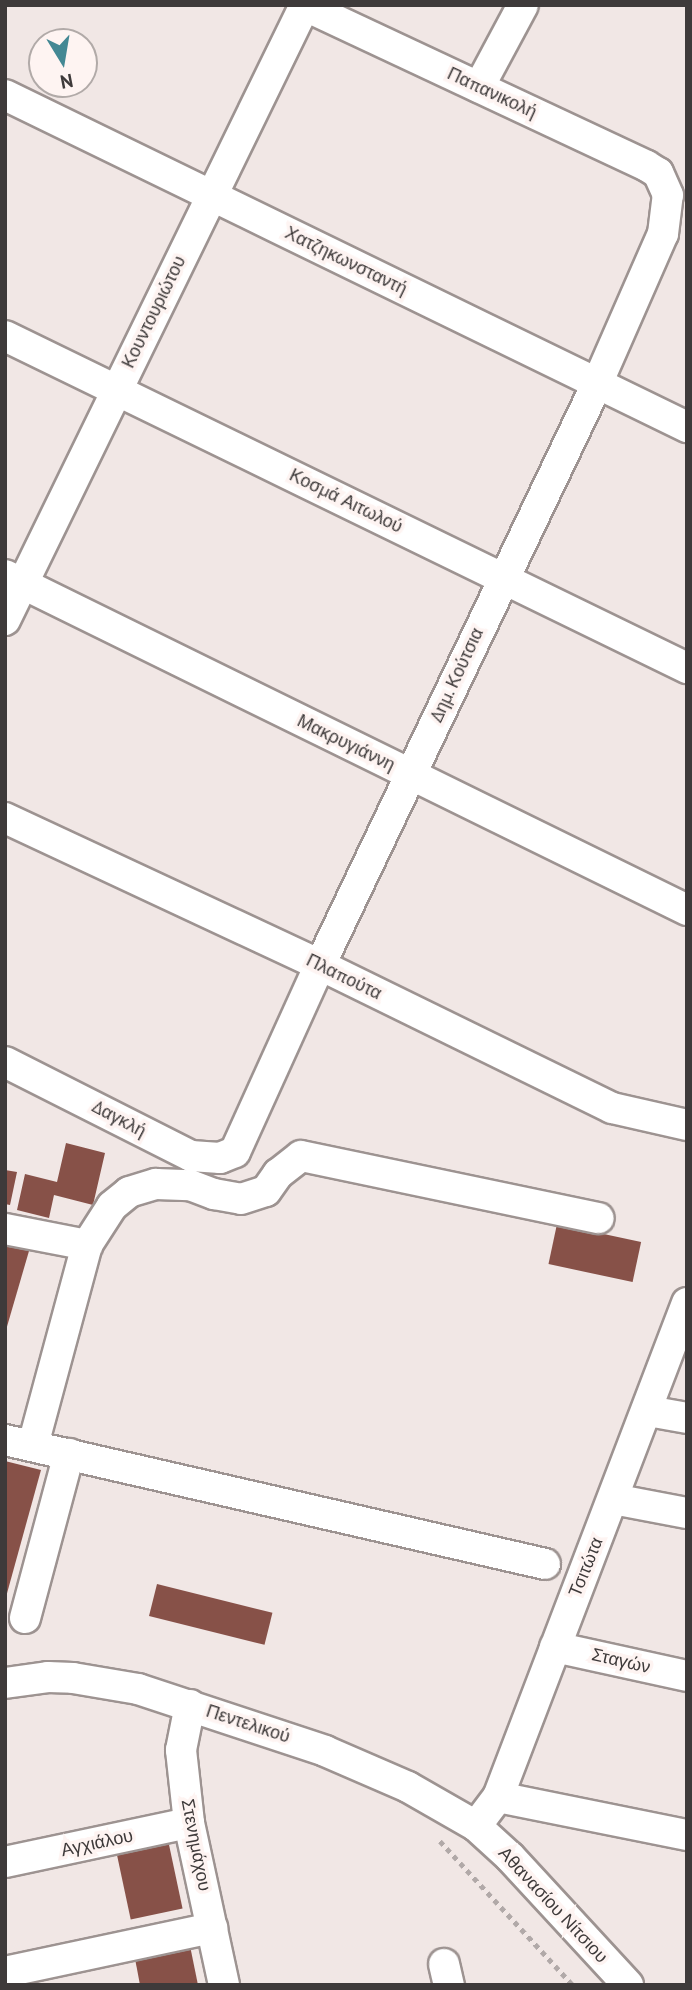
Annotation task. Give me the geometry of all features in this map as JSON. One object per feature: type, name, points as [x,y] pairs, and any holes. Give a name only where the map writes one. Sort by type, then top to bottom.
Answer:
[{"type":"street","points":[[478,87],[523,5]]},
{"type":"street","name":"Παπανικολή","points":[[304,6],[647,166],[673,186]]},
{"type":"street","name":"Κουντουριώτου","points":[[5,620],[14,579],[117,389],[304,6]]},
{"type":"street","name":"Χατζηκωνσταντή","points":[[5,95],[687,427]]},
{"type":"street","name":"Δημ. Κούτσια","points":[[236,1152],[320,965],[597,384],[663,234],[673,186]]},
{"type":"street","name":"Κοσμά Αιτωλού","points":[[5,335],[687,668]]},
{"type":"street","name":"Μακρυγιάννη","points":[[14,579],[687,910]]},
{"type":"street","name":"Πλαπούτα","points":[[5,818],[320,965],[612,1108],[687,1125]]},
{"type":"street","name":"Δαγκλή","points":[[5,1062],[191,1156],[220,1158],[236,1152]]},
{"type":"street","points":[[545,1564],[19,1443],[87,1245],[112,1206],[128,1192],[156,1184],[190,1185],[214,1194],[241,1199],[266,1191],[278,1174],[301,1156],[599,1218]]},
{"type":"street","points":[[5,1229],[87,1245]]},
{"type":"street","name":"Τσιτώτα","points":[[476,1826],[498,1797],[648,1411],[687,1303]]},
{"type":"street","points":[[648,1411],[687,1418]]},
{"type":"street","points":[[25,1618],[69,1454]]},
{"type":"street","points":[[613,1499],[687,1513]]},
{"type":"street","name":"Σταγών","points":[[555,1647],[687,1676]]},
{"type":"street","name":"Πεντελικού","points":[[5,1683],[48,1677],[97,1680],[190,1705],[363,1766],[408,1787],[476,1826]]},
{"type":"street","name":"Στενημάχου","points":[[190,1705],[182,1732],[181,1750],[189,1823],[224,1985]]},
{"type":"street","points":[[498,1797],[687,1835]]},
{"type":"street","name":"Αγχιάλου","points":[[5,1862],[189,1823]]},
{"type":"street","name":"Αθανασίου Νίτσιου","points":[[476,1826],[510,1857],[628,1985]]},
{"type":"street","points":[[5,1972],[212,1928]]},
{"type":"path","points":[[431,1832],[573,1985]]},
{"type":"building","points":[[66,1143],[105,1153],[93,1205],[54,1195],[49,1218],[17,1210],[25,1174],[57,1182]]},
{"type":"building","points":[[5,1170],[17,1172],[10,1205],[5,1204]]},
{"type":"building","points":[[557,1224],[641,1242],[633,1282],[548,1264]]},
{"type":"building","points":[[5,1244],[29,1251],[6,1330],[5,1330]]},
{"type":"building","points":[[5,1461],[41,1470],[6,1597],[5,1597]]},
{"type":"building","points":[[157,1584],[272,1613],[264,1645],[149,1616]]},
{"type":"building","points":[[168,1840],[183,1908],[131,1919],[116,1851]]},
{"type":"building","points":[[188,1936],[198,1985],[140,1985],[133,1948]]}]
